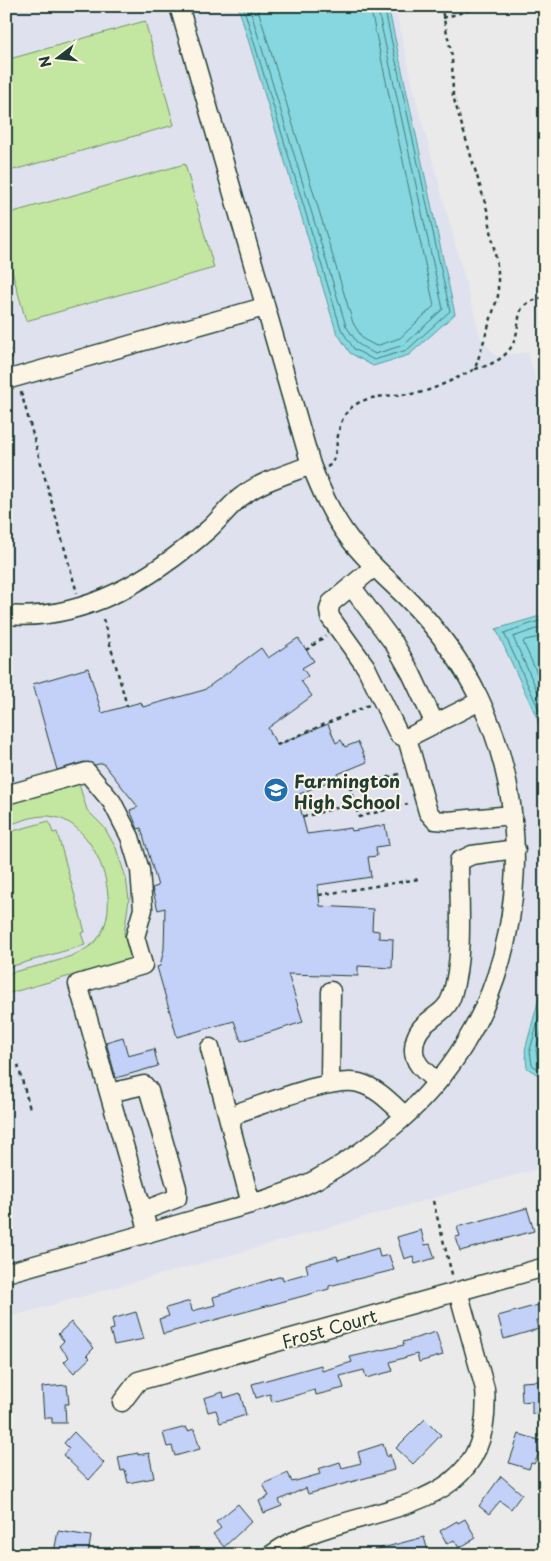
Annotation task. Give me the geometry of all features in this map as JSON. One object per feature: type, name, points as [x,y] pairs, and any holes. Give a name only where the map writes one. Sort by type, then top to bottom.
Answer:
[{"type":"street","points":[[6,1273],[251,1204],[315,1180],[358,1153],[405,1116],[437,1082],[464,1046],[482,1012],[496,973],[514,896],[516,849],[512,815],[503,768],[480,701],[463,668],[436,631],[408,599],[374,567],[348,538],[332,512],[264,307],[179,6]]},
{"type":"street","points":[[12,378],[264,307]]},
{"type":"street","points":[[6,615],[55,612],[81,607],[111,596],[146,577],[210,528],[242,496],[273,479],[317,467]]},
{"type":"street","points":[[374,567],[331,603],[330,617],[366,668],[399,735],[408,738],[480,701]]},
{"type":"street","points":[[351,586],[395,645],[411,672],[435,724]]},
{"type":"street","points":[[408,738],[428,812],[435,820],[448,821],[512,815]]},
{"type":"street","points":[[6,795],[87,772],[112,802],[130,837],[140,870],[143,909],[135,937],[143,965],[78,984],[149,1233]]},
{"type":"street","points":[[437,1082],[419,1066],[414,1052],[415,1035],[424,1024],[448,1006],[452,995],[460,941],[459,861],[472,854],[516,849]]},
{"type":"street","points":[[330,1084],[332,991]]},
{"type":"street","points":[[210,1048],[251,1204]]},
{"type":"street","points":[[231,1128],[232,1118],[240,1112],[338,1081],[358,1083],[378,1092],[405,1116]]},
{"type":"street","points":[[109,1093],[135,1086],[144,1086],[149,1091],[177,1198],[171,1202],[143,1211]]},
{"type":"street","name":"Frost Court","points":[[122,1402],[138,1381],[545,1267]]},
{"type":"street","points":[[271,1555],[288,1543],[313,1531],[430,1496],[449,1484],[464,1468],[479,1442],[486,1403],[485,1389],[458,1291]]},
{"type":"path","points":[[441,6],[454,68],[454,96],[480,184],[497,262],[498,296],[475,369]]},
{"type":"path","points":[[443,18],[484,6]]},
{"type":"path","points":[[317,467],[330,466],[333,460],[340,421],[351,407],[370,399],[426,391],[498,361],[515,343],[521,311],[529,302],[545,297]]},
{"type":"path","points":[[6,340],[12,378],[81,607]]},
{"type":"path","points":[[103,619],[126,706]]},
{"type":"path","points":[[306,650],[327,636]]},
{"type":"path","points":[[278,745],[371,704]]},
{"type":"path","points":[[399,774],[350,789],[359,818],[408,804]]},
{"type":"path","points":[[303,817],[355,803]]},
{"type":"path","points":[[319,895],[419,878]]},
{"type":"path","points":[[18,1065],[30,1109]]},
{"type":"path","points":[[433,1201],[458,1291]]},
{"type":"shaded area","name":"Farmington High School","points":[[6,6],[395,6],[415,95],[481,338],[496,356],[528,352],[545,412],[545,1167],[6,1318]]},
{"type":"green space","points":[[145,21],[174,125],[6,172],[6,60]]},
{"type":"green space","points":[[185,164],[214,268],[26,321],[6,250],[6,214]]},
{"type":"green space","points":[[78,781],[87,810],[104,827],[116,848],[126,878],[129,899],[124,934],[131,959],[6,994],[6,974],[72,956],[90,946],[102,932],[107,915],[108,895],[104,874],[96,854],[85,837],[71,824],[49,816],[30,818],[6,826],[6,802]]},
{"type":"green space","points":[[49,821],[53,833],[57,832],[85,932],[81,933],[85,945],[6,968],[6,833]]},
{"type":"water","points":[[238,6],[388,6],[455,314],[409,355],[373,366],[350,353],[336,331]]},
{"type":"water","points":[[540,616],[545,618],[545,749],[537,718],[496,629]]},
{"type":"water","points":[[545,976],[545,1077],[543,1078],[527,1068],[525,1050]]},
{"type":"building","name":"Farmington High School","points":[[298,638],[314,661],[302,668],[308,676],[301,681],[312,696],[268,728],[277,745],[328,724],[336,743],[341,740],[345,747],[358,742],[367,762],[338,774],[339,777],[297,795],[307,834],[351,828],[352,831],[385,825],[389,845],[376,847],[377,856],[368,857],[371,877],[318,885],[320,906],[373,909],[372,930],[379,931],[379,938],[393,939],[392,968],[358,966],[358,976],[288,974],[303,1022],[241,1041],[234,1021],[177,1037],[157,967],[160,966],[164,949],[165,908],[158,910],[152,888],[158,886],[141,828],[138,829],[130,810],[138,807],[103,763],[95,765],[84,762],[57,770],[33,684],[88,668],[102,713],[141,702],[143,707],[204,690],[261,648],[268,658]]},
{"type":"building","points":[[123,1037],[128,1056],[154,1049],[158,1066],[116,1078],[106,1042]]},
{"type":"building","points":[[527,1208],[534,1231],[460,1251],[456,1237],[460,1236],[457,1227]]},
{"type":"building","points":[[421,1230],[425,1245],[430,1244],[435,1258],[415,1264],[413,1256],[404,1259],[397,1237]]},
{"type":"building","points":[[378,1248],[380,1257],[389,1255],[394,1270],[329,1286],[329,1289],[163,1334],[159,1319],[169,1316],[166,1308],[190,1301],[192,1311],[215,1305],[213,1297],[282,1276],[283,1280],[308,1273],[306,1264],[337,1256],[338,1260]]},
{"type":"building","points":[[538,1305],[542,1319],[536,1320],[538,1329],[504,1339],[498,1316]]},
{"type":"building","points":[[136,1312],[144,1339],[114,1345],[110,1330],[114,1329],[112,1319]]},
{"type":"building","points":[[71,1322],[94,1348],[87,1355],[90,1358],[74,1373],[64,1362],[69,1357],[59,1346],[64,1341],[58,1334]]},
{"type":"building","points":[[436,1332],[443,1355],[419,1362],[417,1354],[390,1362],[393,1371],[366,1378],[364,1370],[340,1376],[344,1388],[316,1395],[315,1390],[272,1402],[270,1394],[256,1398],[252,1384],[321,1365],[322,1371],[352,1362],[350,1357],[404,1345],[403,1342]]},
{"type":"building","points":[[539,1381],[539,1386],[545,1386],[545,1413],[532,1414],[532,1401],[522,1402],[521,1382]]},
{"type":"building","points":[[67,1385],[69,1404],[65,1404],[66,1423],[52,1423],[52,1418],[44,1418],[42,1387]]},
{"type":"building","points":[[223,1392],[224,1398],[240,1393],[246,1415],[220,1423],[216,1410],[208,1412],[204,1398]]},
{"type":"building","points":[[425,1419],[441,1435],[413,1464],[396,1448]]},
{"type":"building","points":[[186,1427],[188,1431],[194,1429],[200,1449],[175,1456],[172,1446],[167,1447],[163,1433]]},
{"type":"building","points":[[74,1432],[104,1463],[89,1480],[63,1455],[69,1448],[64,1443]]},
{"type":"building","points":[[519,1434],[542,1441],[537,1458],[534,1464],[531,1463],[529,1469],[509,1463]]},
{"type":"building","points":[[383,1444],[387,1457],[390,1454],[394,1470],[308,1494],[306,1488],[279,1500],[282,1506],[264,1513],[259,1501],[269,1496],[263,1484],[288,1473],[292,1482],[320,1474],[318,1469],[340,1462],[342,1468],[361,1463],[358,1452]]},
{"type":"building","points":[[138,1453],[138,1455],[149,1453],[154,1478],[128,1483],[125,1470],[121,1471],[118,1457]]},
{"type":"building","points":[[501,1476],[522,1494],[511,1509],[500,1501],[489,1514],[479,1506]]},
{"type":"building","points":[[238,1504],[252,1521],[224,1547],[213,1534],[221,1528],[216,1522]]},
{"type":"building","points":[[465,1519],[476,1538],[459,1548],[454,1540],[447,1544],[440,1531],[457,1521],[458,1523]]},
{"type":"building","points":[[58,1531],[91,1536],[88,1555],[54,1552]]},
{"type":"building","points":[[424,1537],[429,1555],[372,1555],[371,1551]]},
{"type":"place","name":"Farmington High School","points":[[276,790]]}]
